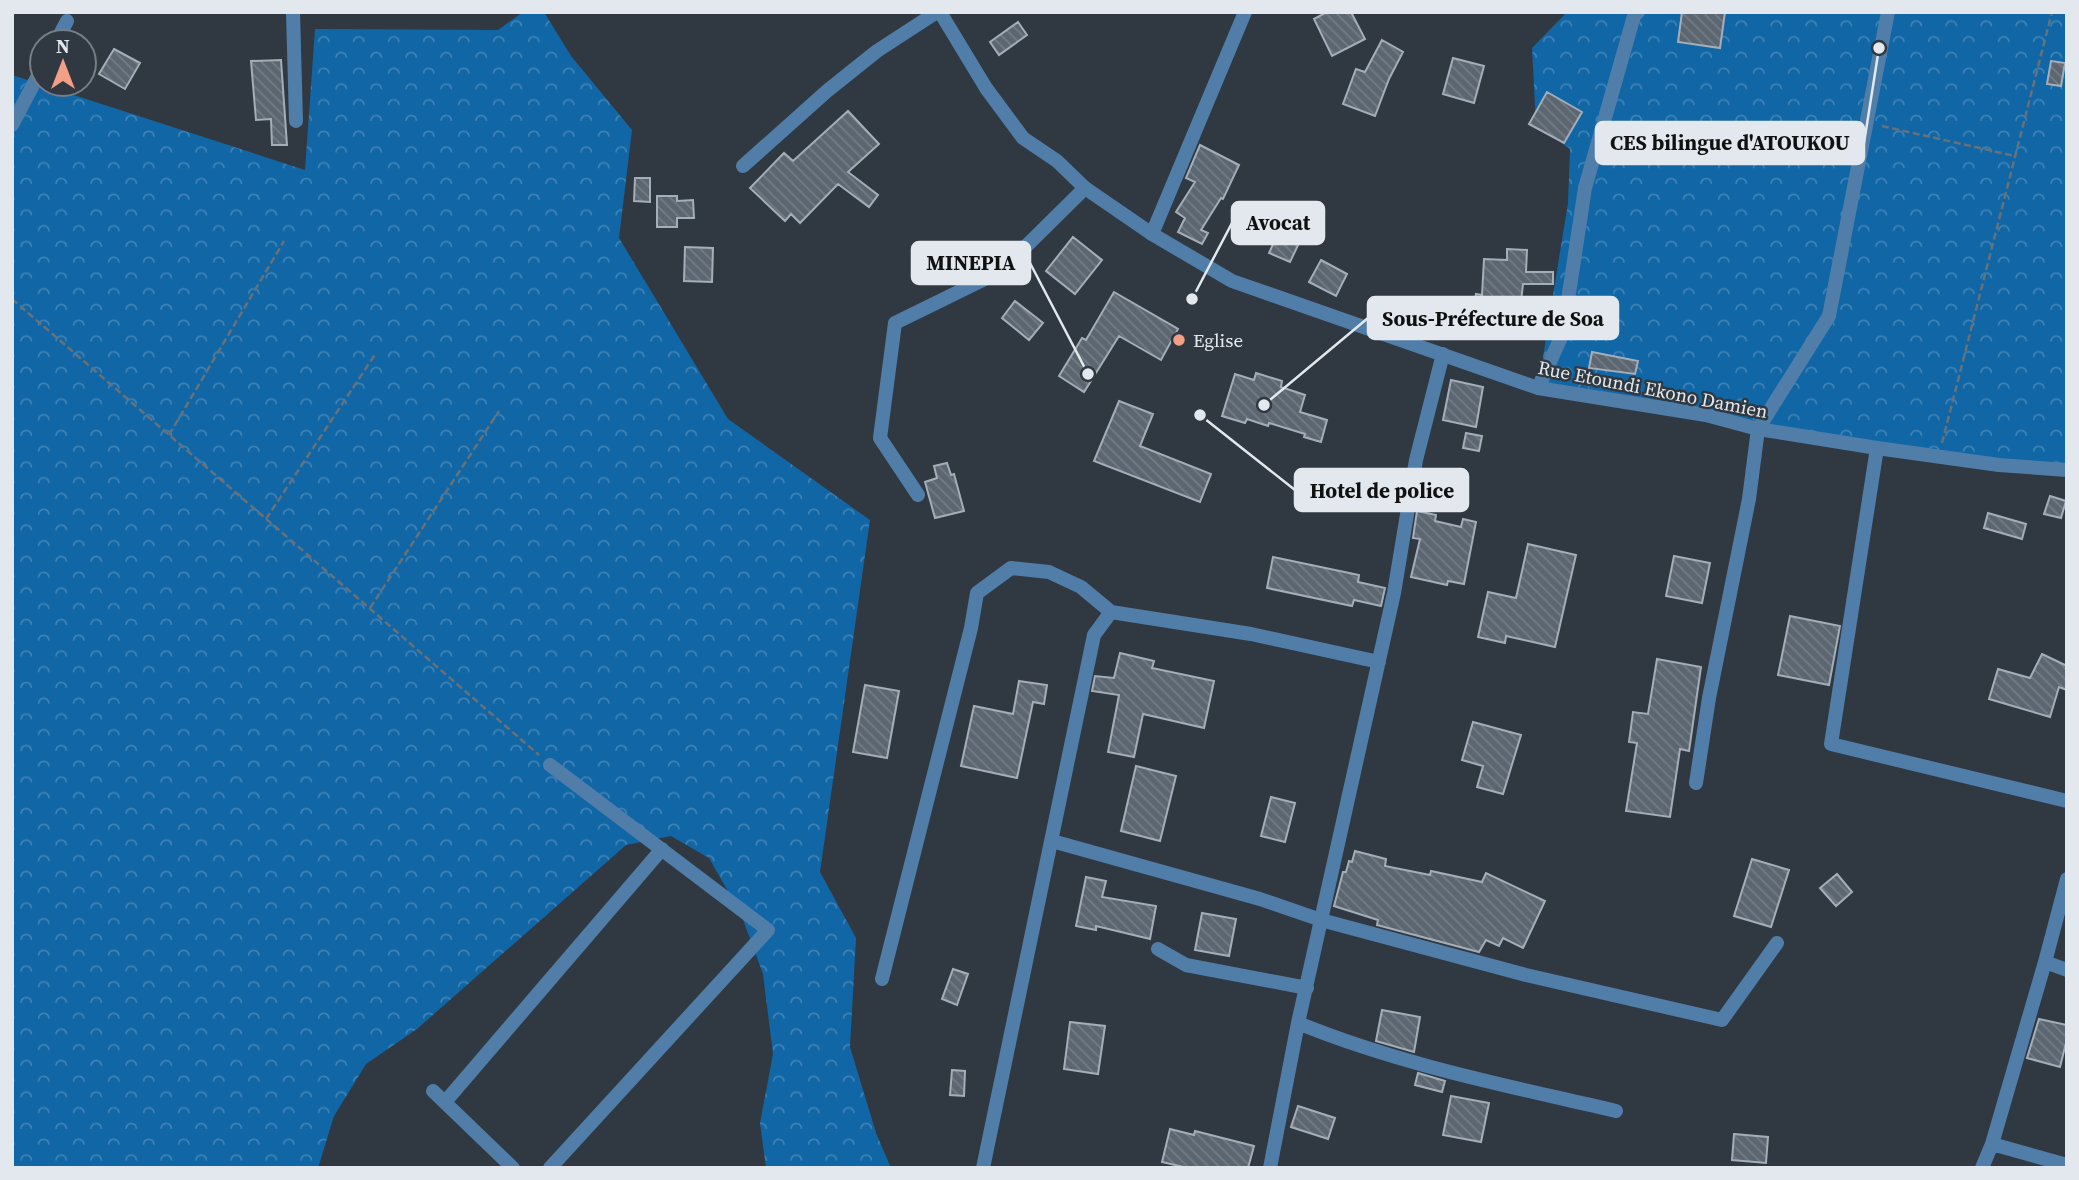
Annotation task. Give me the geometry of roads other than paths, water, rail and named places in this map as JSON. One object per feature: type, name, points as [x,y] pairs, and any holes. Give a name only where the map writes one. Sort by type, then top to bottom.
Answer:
[{"type":"street","points":[[293,12],[296,121]]},
{"type":"street","points":[[743,166],[877,51],[938,12]]},
{"type":"street","name":"Rue Etoundi Ekono Damien","points":[[938,12],[986,88],[1023,138],[1056,160],[1085,187],[1152,234],[1231,281],[1538,388],[1706,415],[1758,429],[1999,465],[2067,470]]},
{"type":"street","points":[[1152,234],[1245,12]]},
{"type":"street","points":[[1538,388],[1563,333],[1585,188],[1634,16],[1638,12]]},
{"type":"street","points":[[1696,783],[1709,698],[1749,499],[1758,429],[1829,316],[1888,12]]},
{"type":"street","points":[[63,28],[67,20]]},
{"type":"street","points":[[12,125],[28,95]]},
{"type":"street","points":[[918,495],[880,438],[895,323],[1001,271],[1085,187]]},
{"type":"street","points":[[1270,1168],[1298,1023],[1394,593],[1416,460],[1443,354]]},
{"type":"street","points":[[1877,447],[1831,744],[2067,801]]},
{"type":"street","points":[[882,979],[971,628],[977,593],[1011,568],[1049,572],[1082,587],[1111,612],[1251,634],[1379,662]]},
{"type":"street","points":[[983,1168],[1094,635],[1111,612]]},
{"type":"street","points":[[550,765],[768,930],[550,1168]]},
{"type":"street","points":[[1052,841],[1260,898],[1321,920],[1526,975],[1722,1020],[1777,943]]},
{"type":"street","points":[[445,1102],[662,849]]},
{"type":"street","points":[[1982,1168],[1992,1144],[2067,879]]},
{"type":"street","points":[[1158,949],[1186,965],[1307,988]]},
{"type":"street","points":[[2045,962],[2067,970]]},
{"type":"street","points":[[1298,1023],[1347,1043],[1439,1070],[1616,1111]]},
{"type":"street","points":[[433,1091],[513,1168]]},
{"type":"street","points":[[1992,1144],[2067,1165]]},
{"type":"place","name":"CES bilingue d'ATOUKOU","points":[[1879,48]]},
{"type":"place","name":"Avocat","points":[[1192,299]]},
{"type":"place","name":"Eglise","points":[[1179,340]]},
{"type":"place","name":"MINEPIA","points":[[1088,374]]},
{"type":"place","name":"Sous-Préfecture de Soa","points":[[1264,405]]},
{"type":"place","name":"Hotel de police","points":[[1200,415]]}]
